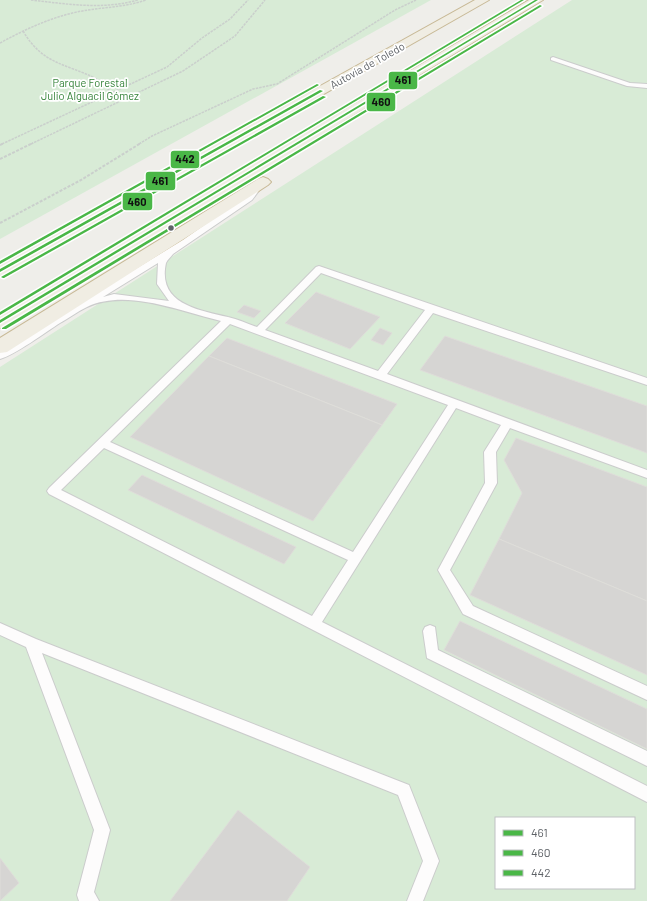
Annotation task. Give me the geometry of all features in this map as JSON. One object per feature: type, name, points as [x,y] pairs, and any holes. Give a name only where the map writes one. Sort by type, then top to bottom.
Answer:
[{"type":"highway","name":"Autovía de Toledo","points":[[0,271],[483,0]]},
{"type":"highway","points":[[0,322],[346,116],[536,0]]},
{"type":"highway","points":[[0,347],[312,152],[346,116]]},
{"type":"lane","points":[[554,59],[629,85],[647,86]]},
{"type":"lane","points":[[0,356],[173,249],[249,198],[260,184]]},
{"type":"lane","points":[[173,249],[162,261],[161,284],[177,305]]},
{"type":"lane","points":[[258,332],[319,269],[430,309],[647,382]]},
{"type":"lane","points":[[82,305],[114,297],[149,300],[177,305],[193,312],[228,320],[647,474]]},
{"type":"lane","points":[[380,376],[430,309]]},
{"type":"lane","points":[[228,320],[53,491],[647,794]]},
{"type":"lane","points":[[314,624],[454,403]]},
{"type":"lane","points":[[508,422],[490,452],[491,483],[444,570],[468,610],[647,693]]},
{"type":"lane","points":[[102,443],[356,558]]},
{"type":"lane","points":[[0,629],[31,643],[404,790],[431,860],[415,901]]},
{"type":"lane","points":[[430,631],[432,654],[647,759]]},
{"type":"lane","points":[[31,643],[102,830],[85,895],[91,901]]},
{"type":"path","points":[[31,0],[97,6],[132,3],[138,0]]},
{"type":"path","points":[[0,43],[23,31],[59,16],[77,12],[125,7],[146,0]]},
{"type":"path","points":[[0,146],[167,67],[202,38],[230,19],[248,0]]},
{"type":"path","points":[[0,159],[183,71],[235,36],[265,0]]},
{"type":"path","points":[[0,224],[81,180],[152,136],[253,89],[277,84],[395,10],[416,0]]},
{"type":"path","points":[[23,31],[27,40],[42,56],[100,81],[110,88],[112,93],[125,98]]},
{"type":"green space","name":"Parque Forestal Julio Alguacil Gómez","points":[[0,0],[431,0],[0,239]]},
{"type":"green space","points":[[572,0],[647,0],[647,901],[0,901],[0,367]]},
{"type":"building","points":[[316,292],[380,317],[350,349],[285,323]]},
{"type":"building","points":[[244,305],[261,311],[254,318],[237,312]]},
{"type":"building","points":[[380,328],[392,333],[383,345],[371,340]]},
{"type":"building","points":[[445,336],[647,406],[647,453],[420,370]]},
{"type":"building","points":[[227,338],[397,404],[382,425],[209,356]]},
{"type":"building","points":[[209,356],[382,425],[313,521],[130,437]]},
{"type":"building","points":[[516,438],[647,487],[647,601],[499,539],[522,493],[504,460]]},
{"type":"building","points":[[142,475],[296,547],[284,564],[128,490]]},
{"type":"building","points":[[499,539],[647,601],[647,675],[470,595]]},
{"type":"building","points":[[460,621],[647,709],[647,749],[444,650]]},
{"type":"building","points":[[238,810],[310,867],[287,901],[170,901]]},
{"type":"building","points":[[0,858],[19,883],[0,901]]},
{"type":"transit line","name":"442","points":[[0,314],[523,0]]},
{"type":"transit line","name":"461","points":[[0,322],[537,0]]},
{"type":"transit line","name":"460","points":[[4,328],[541,6]]},
{"type":"transit line","name":"442","points":[[0,263],[318,85]]},
{"type":"transit line","name":"461","points":[[0,271],[321,91]]},
{"type":"transit line","name":"460","points":[[3,277],[324,97]]}]
